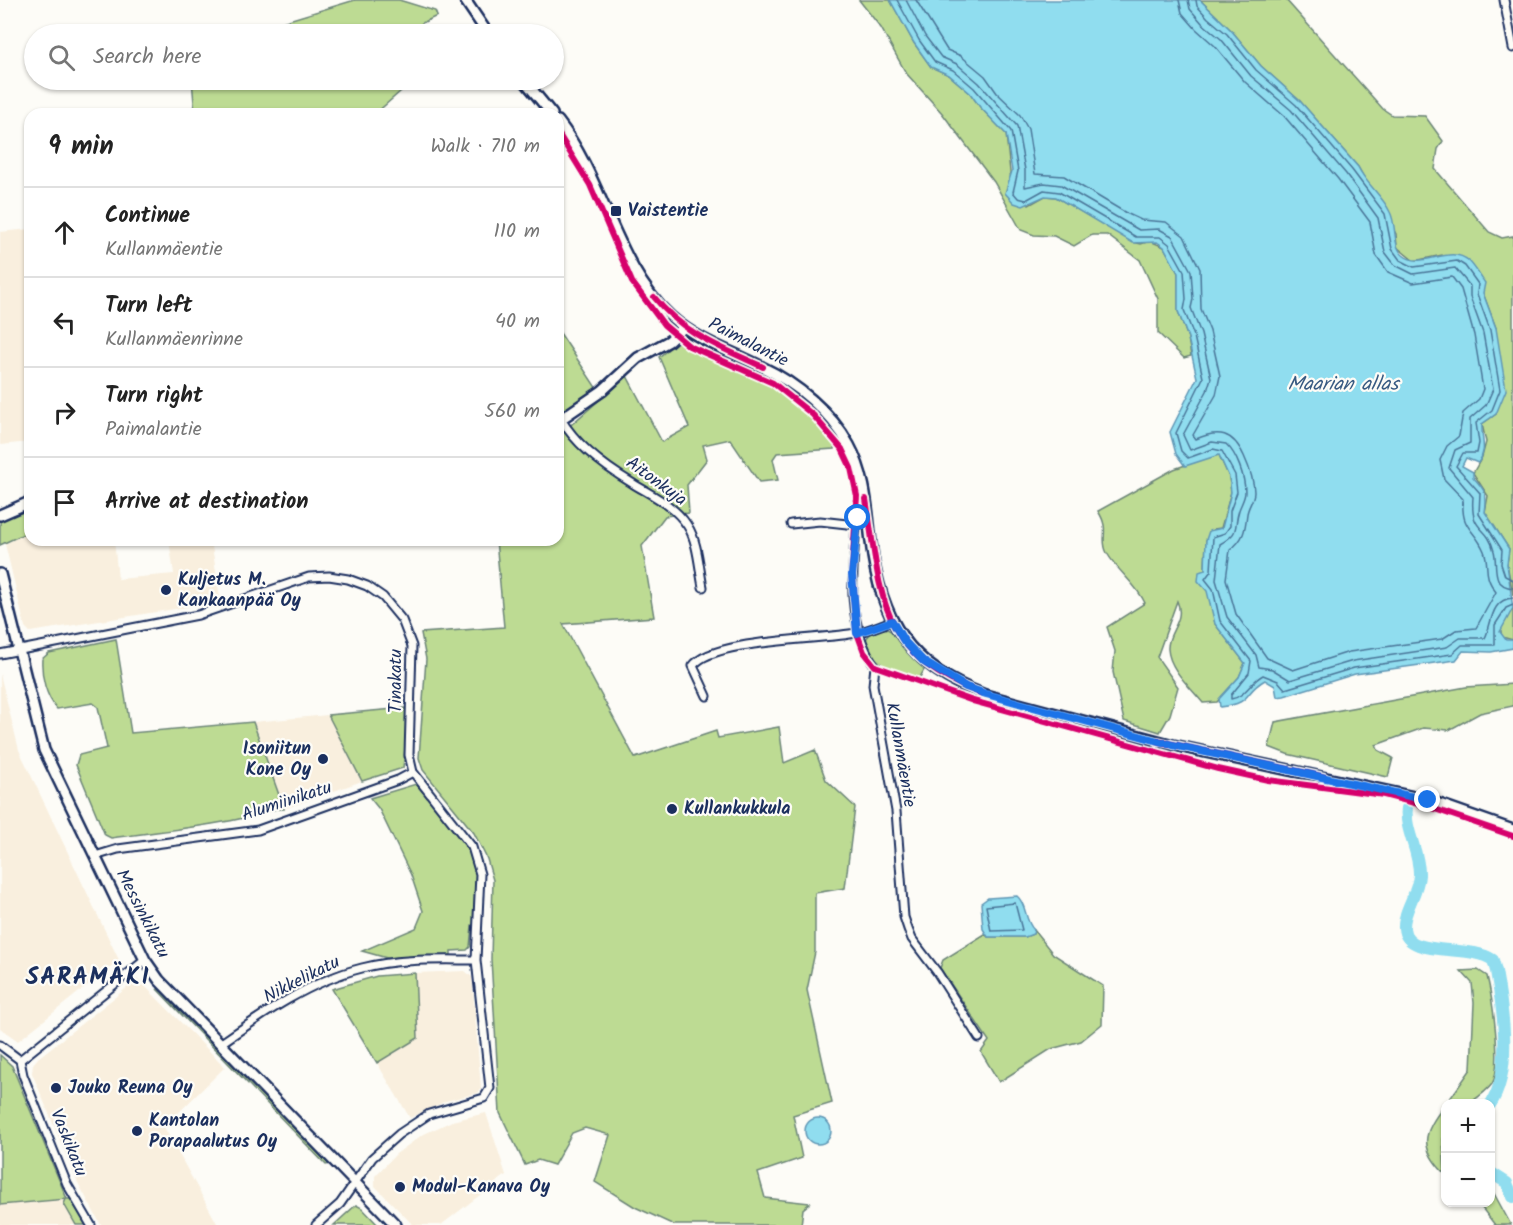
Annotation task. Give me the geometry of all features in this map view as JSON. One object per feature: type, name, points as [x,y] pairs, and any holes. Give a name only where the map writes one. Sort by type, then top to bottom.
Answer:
[{"type":"street","points":[[465,0],[481,24]]},
{"type":"street","points":[[1504,0],[1513,48]]},
{"type":"street","points":[[532,90],[547,108]]},
{"type":"street","name":"Paimalantie","points":[[564,130],[584,159],[630,259],[648,291],[684,327],[714,346],[764,368],[786,381],[820,409],[842,433],[862,477],[878,586],[892,621],[904,641],[924,662],[966,687],[986,694],[1173,745],[1428,800],[1513,830]]},
{"type":"street","points":[[564,417],[602,391],[638,358],[669,341],[684,327]]},
{"type":"street","name":"Aitonkuja","points":[[564,427],[570,435],[624,478],[663,501],[683,520],[691,533],[703,587]]},
{"type":"street","points":[[0,515],[24,505]]},
{"type":"street","name":"Kullanmäentie","points":[[791,524],[831,521],[856,525],[852,575],[857,633],[864,652],[875,666],[873,685],[896,811],[904,917],[912,939],[937,972],[979,1038]]},
{"type":"street","name":"Messinkikatu","points":[[0,574],[44,750],[145,960],[159,980],[396,1225]]},
{"type":"street","name":"Tinakatu","points":[[0,654],[18,648],[198,615],[309,577],[328,576],[357,582],[375,591],[390,604],[410,637],[414,665],[409,755],[413,772]]},
{"type":"street","points":[[707,696],[693,666],[706,656],[739,646],[857,633],[892,621]]},
{"type":"street","points":[[316,1225],[340,1204],[385,1145],[414,1123],[446,1108],[481,1100],[489,1095],[490,1085],[476,960],[482,889],[477,860],[463,834],[413,772]]},
{"type":"street","name":"Alumiinikatu","points":[[95,856],[118,849],[258,830],[398,780],[413,772]]},
{"type":"street","points":[[0,1045],[20,1060],[145,960]]},
{"type":"street","name":"Nikkelikatu","points":[[220,1044],[303,992],[344,973],[395,962],[476,960]]},
{"type":"street","name":"Vaskikatu","points":[[20,1060],[23,1075],[67,1184],[91,1225]]},
{"type":"shaded area","points":[[24,230],[24,443],[0,445],[0,232]]},
{"type":"shaded area","points":[[24,534],[24,546],[115,546],[118,579],[174,574],[170,546],[212,546],[220,597],[188,607],[30,632],[25,627],[5,544]]},
{"type":"shaded area","points":[[0,674],[19,750],[119,960],[18,1041],[0,1028]]},
{"type":"shaded area","points":[[328,715],[362,781],[284,809],[253,722]]},
{"type":"shaded area","points":[[465,971],[472,977],[481,1089],[478,1093],[446,1101],[410,1118],[377,1063],[418,1038],[415,973]]},
{"type":"shaded area","points":[[138,979],[225,1067],[164,1127],[218,1225],[101,1225],[77,1181],[32,1073],[33,1064],[38,1058]]},
{"type":"shaded area","points":[[486,1113],[506,1175],[441,1225],[413,1225],[375,1186],[375,1176],[396,1154],[422,1135],[452,1121]]},
{"type":"shaded area","points":[[67,1199],[81,1225],[0,1225],[0,1205]]},
{"type":"green space","points":[[355,0],[399,0],[435,11],[437,16],[421,24],[275,24]]},
{"type":"green space","points":[[859,0],[890,0],[914,43],[931,67],[949,75],[970,93],[1006,134],[1011,181],[1029,205],[1045,196],[1056,197],[1133,242],[1141,244],[1150,241],[1164,247],[1178,273],[1178,311],[1188,338],[1191,356],[1184,358],[1158,333],[1158,299],[1140,260],[1107,235],[1092,235],[1074,246],[1054,236],[1034,235],[1021,230],[994,182],[942,113],[906,73],[881,28]]},
{"type":"green space","points":[[1200,0],[1286,0],[1383,109],[1392,115],[1425,116],[1443,141],[1438,149],[1435,169],[1489,232],[1502,238],[1513,236],[1513,595],[1507,564],[1509,549],[1485,512],[1488,496],[1473,473],[1482,457],[1486,442],[1482,424],[1496,414],[1496,328],[1483,293],[1442,255],[1414,261],[1397,247],[1396,234],[1358,167],[1300,101],[1261,66],[1231,30]]},
{"type":"green space","points":[[193,90],[402,90],[382,108],[194,108]]},
{"type":"green space","points":[[564,339],[597,389],[564,412]]},
{"type":"green space","points":[[677,342],[772,385],[811,416],[835,441],[834,449],[777,453],[773,459],[778,480],[759,482],[730,439],[703,445],[707,459],[687,485],[689,513],[665,516],[642,546],[654,617],[563,624],[635,758],[716,731],[718,738],[779,727],[784,763],[815,750],[826,780],[855,807],[845,888],[815,893],[815,952],[807,990],[832,1103],[793,1115],[802,1158],[758,1173],[765,1198],[810,1203],[803,1209],[801,1225],[674,1225],[635,1207],[595,1182],[610,1135],[585,1128],[572,1133],[554,1165],[538,1160],[525,1165],[500,1113],[491,959],[493,880],[487,859],[474,833],[423,770],[419,758],[426,659],[421,633],[504,627],[497,546],[564,546],[564,430],[627,376],[662,442],[689,427],[659,357]]},
{"type":"green space","points":[[1219,455],[1229,477],[1231,492],[1221,528],[1214,529],[1206,540],[1205,570],[1215,624],[1245,663],[1239,677],[1217,702],[1203,703],[1181,678],[1169,656],[1168,643],[1179,614],[1177,601],[1157,657],[1178,687],[1170,715],[1160,732],[1124,721],[1113,672],[1115,651],[1107,627],[1145,603],[1137,589],[1107,553],[1104,543],[1104,524],[1098,511],[1174,469]]},
{"type":"green space","points":[[24,509],[24,534],[0,545],[0,519]]},
{"type":"green space","points":[[1513,608],[1513,640],[1502,637],[1500,627]]},
{"type":"green space","points":[[885,628],[896,635],[913,658],[925,668],[919,679],[887,667],[870,651],[865,643],[868,637],[875,631]]},
{"type":"green space","points":[[116,639],[131,733],[253,722],[284,809],[191,827],[111,838],[105,835],[76,765],[79,755],[107,748],[98,707],[93,703],[57,709],[45,686],[42,659],[49,653]]},
{"type":"green space","points":[[1513,684],[1513,706],[1480,713],[1449,730],[1423,728],[1376,745],[1378,750],[1393,758],[1388,777],[1287,754],[1269,747],[1275,722],[1466,687]]},
{"type":"green space","points":[[405,708],[408,719],[403,768],[362,781],[328,715]]},
{"type":"green space","points":[[416,784],[454,827],[470,851],[477,877],[475,925],[472,925],[470,947],[467,950],[451,951],[451,957],[394,960],[362,951],[416,928],[423,911],[411,875],[379,809],[370,798]]},
{"type":"green space","points":[[1034,930],[1053,954],[1103,986],[1102,1024],[1081,1041],[1051,1049],[999,1082],[981,1052],[989,1041],[940,968],[943,960],[985,934],[988,937],[1025,937],[1033,934]]},
{"type":"green space","points":[[1478,970],[1487,976],[1496,1031],[1495,1075],[1490,1087],[1475,1099],[1450,1099],[1471,1069],[1474,1003],[1472,983],[1461,971]]},
{"type":"green space","points":[[415,973],[418,1038],[377,1063],[332,989],[377,976]]},
{"type":"green space","points":[[157,989],[164,992],[330,1164],[326,1165]]},
{"type":"green space","points":[[0,1055],[12,1066],[67,1199],[72,1199],[86,1225],[76,1225],[64,1204],[66,1199],[0,1205]]},
{"type":"green space","points":[[1441,1110],[1441,1170],[1431,1156],[1427,1140],[1428,1132]]},
{"type":"green space","points":[[1495,1195],[1511,1225],[1495,1225],[1481,1207],[1495,1207]]},
{"type":"green space","points":[[356,1205],[362,1208],[378,1225],[334,1225]]},
{"type":"water","name":"Maarian allas","points":[[890,0],[1200,0],[1231,30],[1261,66],[1300,101],[1358,167],[1390,212],[1397,246],[1403,255],[1419,260],[1453,255],[1461,256],[1469,261],[1485,283],[1483,293],[1496,328],[1506,390],[1496,414],[1482,424],[1483,453],[1481,458],[1478,463],[1466,458],[1462,466],[1473,472],[1473,477],[1483,489],[1486,496],[1485,512],[1509,549],[1507,564],[1513,608],[1500,632],[1506,640],[1513,640],[1513,648],[1491,652],[1463,651],[1456,660],[1355,674],[1277,697],[1275,686],[1265,680],[1238,703],[1220,707],[1219,699],[1239,677],[1245,663],[1215,624],[1207,591],[1198,581],[1199,572],[1205,570],[1206,540],[1209,531],[1222,528],[1231,492],[1229,477],[1219,455],[1185,466],[1176,454],[1170,432],[1197,378],[1188,338],[1178,311],[1178,273],[1164,247],[1157,242],[1133,243],[1056,197],[1045,196],[1023,206],[1014,203],[1005,193],[1012,171],[1006,134],[970,93],[949,75],[931,67],[914,43]]},
{"type":"water","points":[[1017,896],[1034,930],[1033,934],[1025,937],[988,937],[983,929],[981,903],[988,898]]},
{"type":"water","points":[[818,1118],[827,1122],[831,1131],[827,1140],[818,1144],[809,1140],[805,1131],[809,1122]]},
{"type":"waterway","points":[[1407,808],[1408,825],[1419,866],[1418,882],[1404,921],[1407,938],[1415,944],[1469,952],[1493,960],[1501,1004],[1504,1040],[1502,1075],[1493,1099]]},
{"type":"waterway","points":[[1495,1175],[1507,1183],[1513,1197]]},
{"type":"cycle path","points":[[564,143],[590,185],[632,282],[664,325],[689,346],[773,383],[813,415],[842,449],[851,468],[857,496],[852,575],[857,633],[864,652],[875,666],[973,701],[1218,769],[1268,780],[1384,795],[1426,806],[1513,836]]},
{"type":"cycle path","points":[[654,297],[678,321],[704,339],[763,367]]},
{"type":"cycle path","points":[[866,499],[882,591],[890,617],[903,639],[921,660],[947,678],[981,693]]},
{"type":"cycle path","points":[[1157,741],[1324,777]]},
{"type":"place","name":"Vaistentie","points":[[616,211]]},
{"type":"place","name":"Kuljetus M. Kankaanpää Oy","points":[[166,590]]},
{"type":"place","name":"Isoniitun Kone Oy","points":[[323,759]]},
{"type":"place","name":"Kullankukkula","points":[[672,809]]},
{"type":"place","name":"Jouko Reuna Oy","points":[[56,1088]]},
{"type":"place","name":"Kantolan Porapaalutus Oy","points":[[137,1131]]},
{"type":"place","name":"Modul-Kanava Oy","points":[[400,1187]]},
{"type":"district","name":"SARAMÄKI","points":[[88,977]]},
{"type":"route","points":[[858,518],[852,575],[857,633],[892,621],[909,648],[934,669],[966,687],[1173,745],[1428,800]]}]
